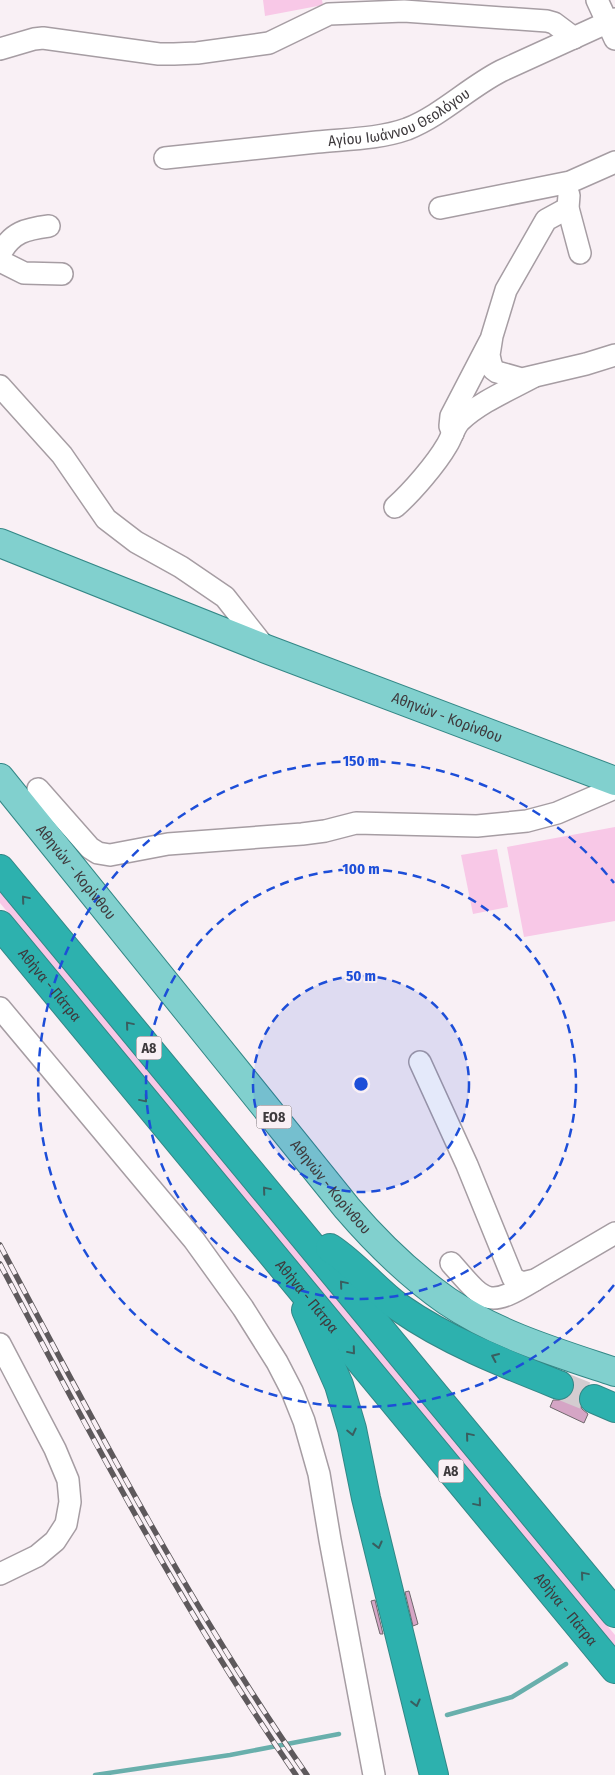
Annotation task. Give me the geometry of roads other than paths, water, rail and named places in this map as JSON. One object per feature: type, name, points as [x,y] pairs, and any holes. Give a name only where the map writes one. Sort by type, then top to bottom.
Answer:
[{"type":"highway","name":"Α8","points":[[0,869],[615,1612]]},
{"type":"highway","name":"Αθήνα - Πάτρα","points":[[0,925],[615,1669]]},
{"type":"highway","points":[[297,1228],[341,1255],[382,1294],[419,1320],[475,1348],[559,1385]]},
{"type":"highway","points":[[288,1273],[339,1385],[352,1429],[366,1498],[434,1775]]},
{"type":"main road","name":"Αθηνών - Κορίνθου","points":[[0,543],[266,649],[615,781]]},
{"type":"main road","name":"Αθηνών - Κορίνθου","points":[[0,778],[347,1208],[375,1239],[424,1284],[476,1318],[539,1346],[615,1372]]},
{"type":"street","points":[[596,0],[612,27]]},
{"type":"street","points":[[0,49],[43,38],[158,54],[197,53],[269,43],[328,7],[369,11],[464,8],[547,21],[554,23],[574,38]]},
{"type":"street","name":"Αγίου Ιωάννου Θεολόγου","points":[[165,158],[349,139],[406,129],[452,104],[486,79],[574,38],[612,27]]},
{"type":"street","points":[[440,208],[570,182],[615,162]]},
{"type":"street","points":[[570,182],[568,208],[580,253]]},
{"type":"street","points":[[568,208],[546,220],[506,290],[492,336],[489,355],[493,369],[522,379],[586,364],[615,354]]},
{"type":"street","points":[[0,254],[4,247],[20,232],[49,226]]},
{"type":"street","points":[[0,261],[24,273],[62,274]]},
{"type":"street","points":[[453,434],[450,426],[451,416],[492,336]]},
{"type":"street","points":[[395,507],[403,500],[447,445],[458,422],[475,409],[533,377]]},
{"type":"street","points":[[0,386],[62,455],[106,519],[136,542],[181,567],[225,597],[266,649]]},
{"type":"street","points":[[38,789],[90,848],[98,853],[110,855],[192,842],[302,834],[356,823],[477,826],[527,821],[557,813],[615,788]]},
{"type":"street","points":[[0,1008],[194,1240],[243,1308],[277,1362],[292,1391],[304,1421],[319,1474],[333,1559],[374,1775]]},
{"type":"street","points":[[420,1062],[467,1165],[513,1278],[522,1283],[535,1280]]},
{"type":"street","points":[[451,1264],[479,1293],[486,1298],[494,1299],[517,1290],[615,1234]]},
{"type":"street","points":[[0,1344],[55,1449],[68,1480],[70,1502],[66,1524],[55,1541],[37,1556],[0,1574]]},
{"type":"waterway","points":[[447,1715],[512,1697],[566,1664]]},
{"type":"waterway","points":[[95,1775],[230,1755],[339,1734]]},
{"type":"tunnel","points":[[559,1385],[594,1399]]},
{"type":"railway","points":[[0,1245],[108,1448],[183,1581],[223,1647],[307,1775]]},
{"type":"railway","points":[[0,1264],[140,1524],[177,1588],[255,1714],[296,1775]]}]
